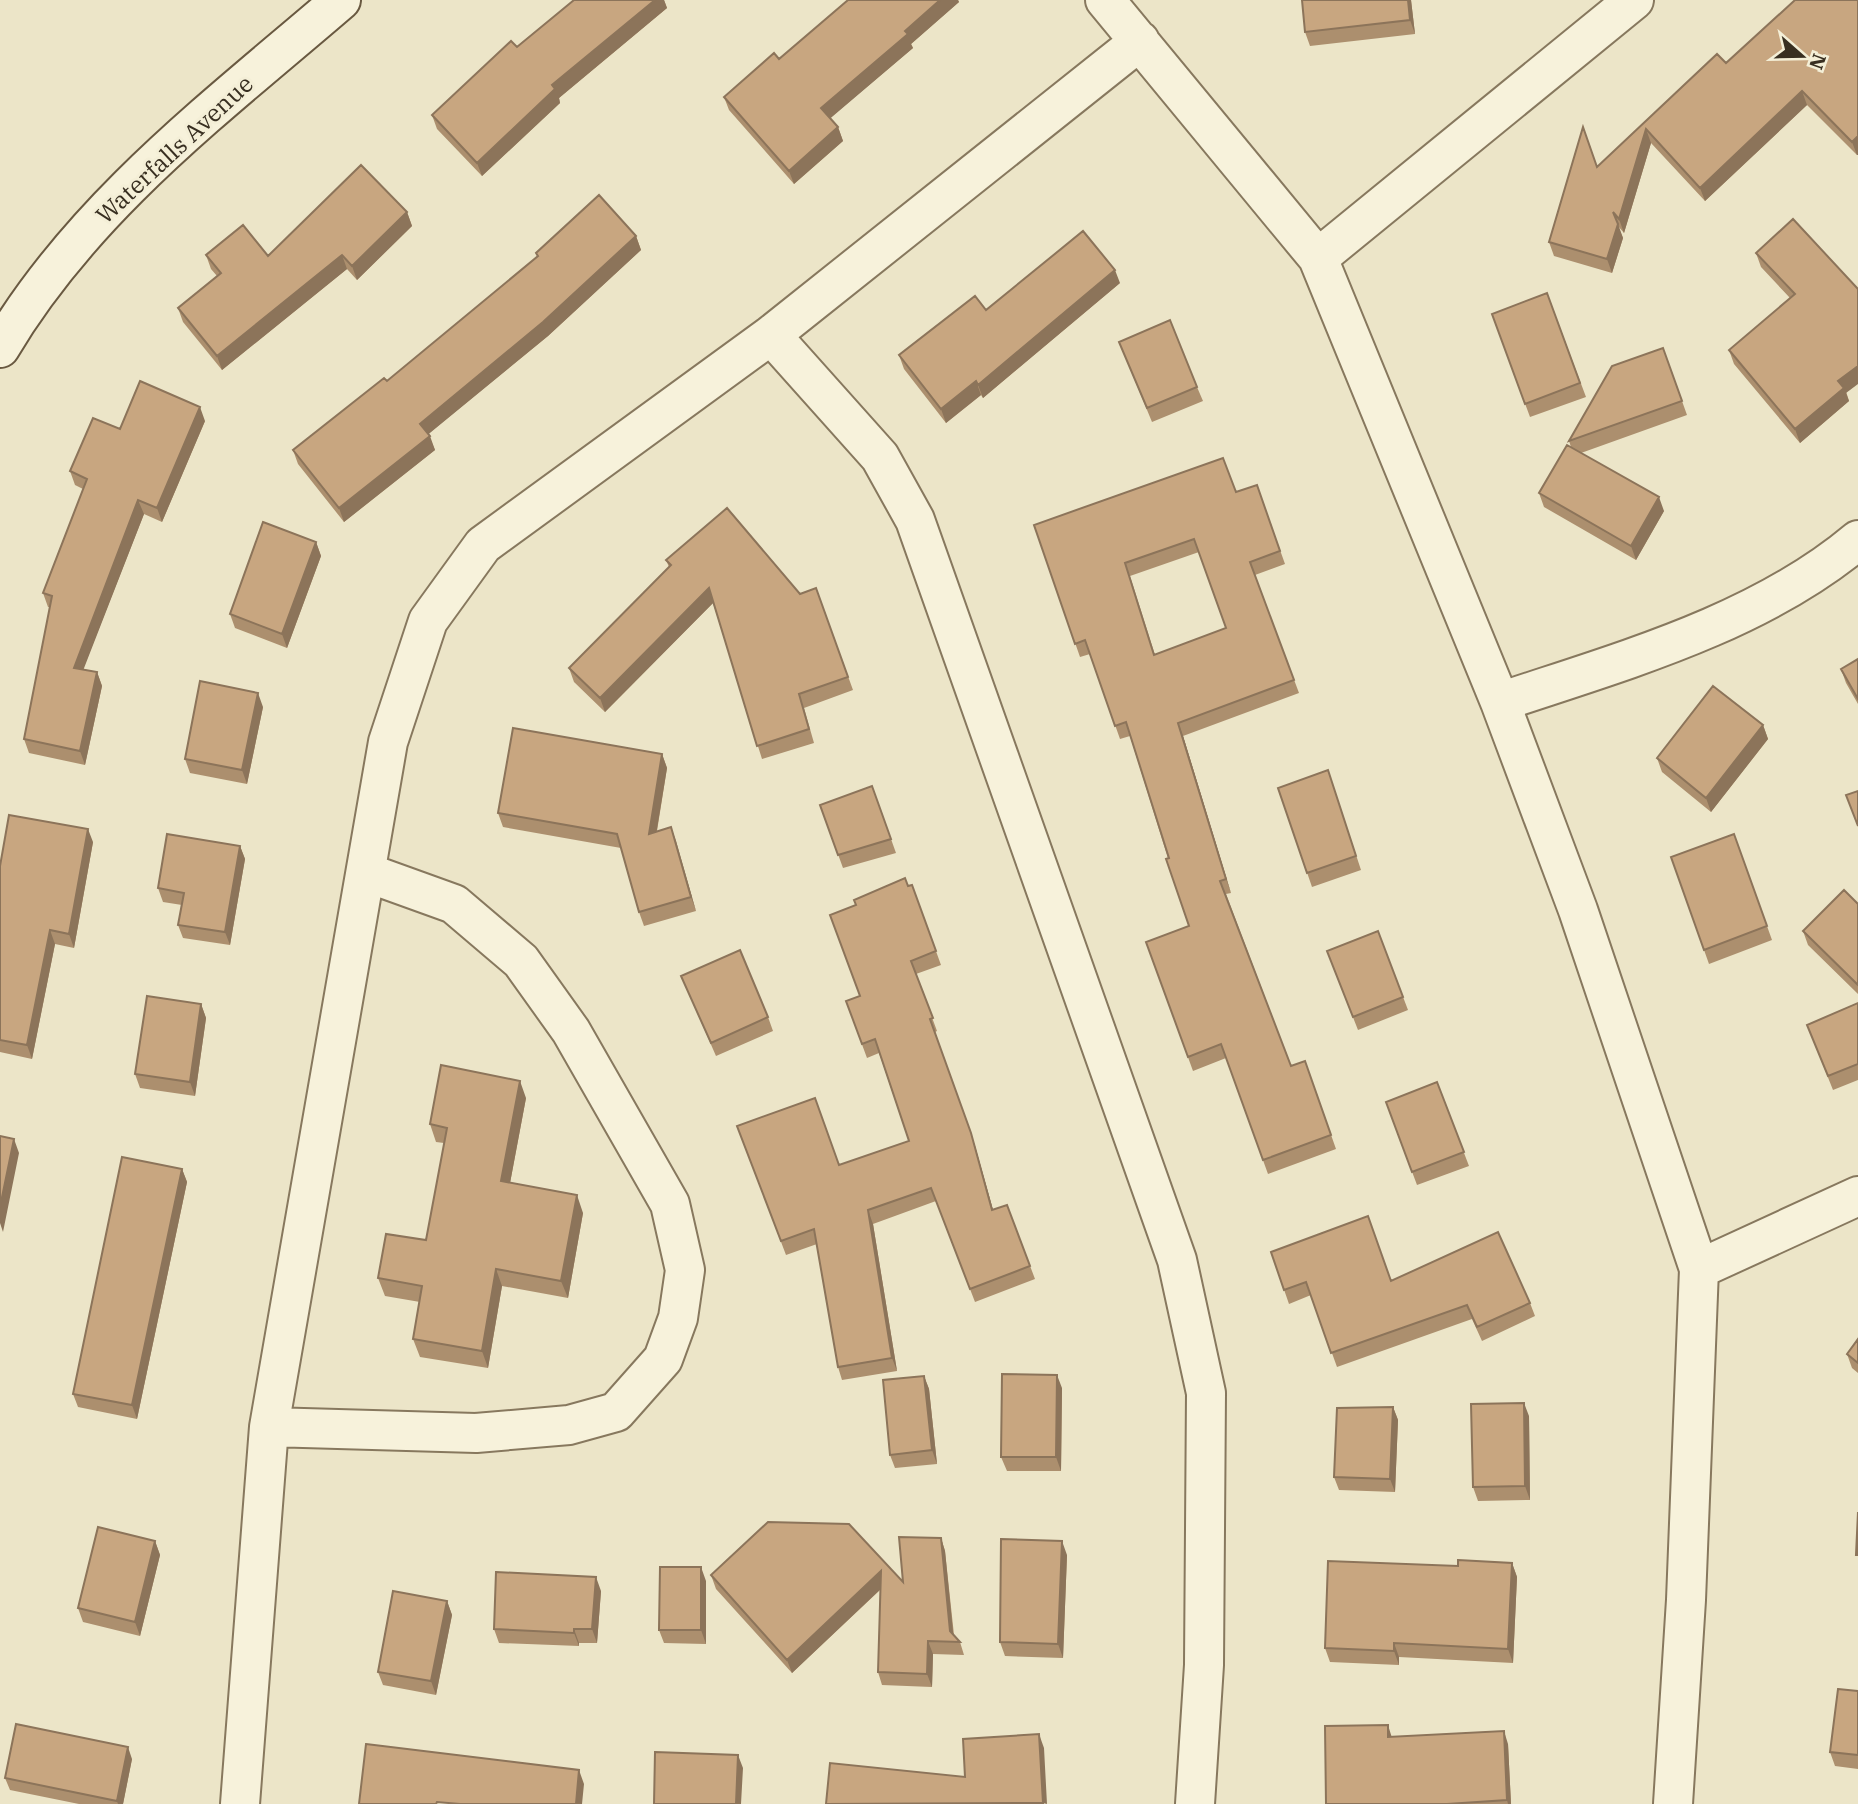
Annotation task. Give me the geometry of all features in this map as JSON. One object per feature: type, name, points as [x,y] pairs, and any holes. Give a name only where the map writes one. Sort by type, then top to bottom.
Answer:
[{"type":"street","name":"Waterfalls Avenue","points":[[0,348],[16,322],[78,239],[145,169],[341,0]]},
{"type":"street","points":[[1105,0],[1318,258],[1500,702],[1577,910],[1699,1269],[1686,1586],[1673,1804]]},
{"type":"street","points":[[1318,258],[1634,0]]},
{"type":"street","points":[[240,1804],[270,1427],[368,873],[388,742],[428,621],[483,545],[771,335],[1140,41]]},
{"type":"street","points":[[771,335],[880,457],[915,520],[1177,1260],[1206,1393],[1204,1665],[1195,1804]]},
{"type":"street","points":[[1500,702],[1695,635],[1825,567],[1858,540]]},
{"type":"street","points":[[270,1427],[476,1433],[569,1425],[616,1412],[663,1359],[678,1318],[685,1270],[670,1203],[572,1031],[521,961],[454,904],[368,873]]},
{"type":"street","points":[[1699,1269],[1858,1196]]},
{"type":"building","points":[[574,0],[655,0],[552,85],[555,89],[477,163],[432,115],[511,41],[517,47]]},
{"type":"building","points":[[848,0],[940,0],[905,31],[908,34],[821,108],[838,127],[789,171],[724,97],[774,53],[779,59]]},
{"type":"building","points":[[1302,0],[1408,0],[1410,20],[1305,32]]},
{"type":"building","points":[[1795,0],[1858,0],[1858,136],[1852,142],[1802,91],[1700,188],[1646,129],[1619,219],[1613,212],[1618,224],[1607,259],[1549,242],[1583,127],[1597,167],[1717,54],[1726,63]]},
{"type":"building","points":[[361,165],[407,212],[352,266],[342,255],[217,356],[178,308],[221,273],[206,255],[243,225],[268,256]]},
{"type":"building","points":[[599,195],[636,236],[543,322],[420,424],[430,436],[339,508],[293,450],[384,378],[387,381],[538,256],[536,253]]},
{"type":"building","points":[[1793,219],[1858,289],[1858,366],[1838,381],[1844,388],[1795,429],[1729,350],[1795,294],[1756,253]]},
{"type":"building","points":[[1083,231],[1115,270],[978,385],[976,381],[941,409],[899,355],[975,296],[986,310]]},
{"type":"building","points":[[1547,293],[1580,383],[1525,404],[1492,314]]},
{"type":"building","points":[[1170,320],[1197,387],[1147,408],[1119,342]]},
{"type":"building","points":[[1663,348],[1682,401],[1569,441],[1612,366]]},
{"type":"building","points":[[140,381],[200,407],[157,508],[138,500],[74,668],[97,672],[80,751],[24,739],[52,596],[43,593],[87,479],[70,471],[93,418],[120,429]]},
{"type":"building","points":[[1567,445],[1659,497],[1631,546],[1539,493]]},
{"type":"building","points":[[1223,458],[1236,492],[1257,485],[1280,551],[1250,562],[1294,680],[1178,723],[1226,879],[1220,881],[1291,1066],[1305,1061],[1331,1135],[1263,1160],[1221,1044],[1188,1057],[1146,942],[1189,926],[1166,859],[1169,858],[1126,722],[1115,726],[1085,640],[1075,644],[1034,525]],"holes":[[[1194,539],[1226,628],[1154,655],[1125,563]]]},
{"type":"building","points":[[727,508],[800,594],[816,588],[848,677],[799,694],[809,729],[757,746],[709,588],[600,698],[569,668],[671,565],[666,560]]},
{"type":"building","points":[[263,522],[316,542],[282,634],[230,614]]},
{"type":"building","points":[[1858,659],[1858,699],[1841,669]]},
{"type":"building","points":[[200,681],[258,693],[242,770],[185,759]]},
{"type":"building","points":[[1713,686],[1763,725],[1706,798],[1657,758]]},
{"type":"building","points":[[513,728],[662,754],[649,834],[671,827],[691,897],[639,912],[617,834],[498,813]]},
{"type":"building","points":[[1328,770],[1356,856],[1307,873],[1278,788]]},
{"type":"building","points":[[872,786],[891,839],[838,855],[820,805]]},
{"type":"building","points":[[1858,791],[1858,826],[1846,795]]},
{"type":"building","points":[[9,815],[88,829],[69,934],[50,930],[27,1045],[0,1040],[0,866]]},
{"type":"building","points":[[167,834],[240,846],[225,932],[178,925],[184,893],[158,888]]},
{"type":"building","points":[[1734,834],[1767,926],[1704,950],[1671,857]]},
{"type":"building","points":[[905,878],[908,886],[912,885],[936,951],[911,961],[971,1133],[992,1210],[1007,1205],[1030,1266],[970,1289],[931,1188],[868,1210],[892,1358],[838,1367],[814,1229],[781,1241],[737,1126],[815,1098],[839,1165],[909,1141],[875,1039],[862,1044],[846,1001],[860,996],[830,915],[856,905],[854,900]]},
{"type":"building","points":[[1844,890],[1858,904],[1858,985],[1803,931]]},
{"type":"building","points":[[1378,931],[1403,997],[1353,1017],[1327,951]]},
{"type":"building","points":[[740,950],[768,1017],[711,1043],[681,976]]},
{"type":"building","points":[[147,996],[201,1004],[190,1082],[135,1074]]},
{"type":"building","points":[[1858,1003],[1858,1064],[1828,1076],[1807,1025]]},
{"type":"building","points":[[441,1065],[520,1081],[501,1181],[577,1195],[561,1281],[496,1269],[482,1351],[413,1339],[422,1286],[378,1278],[386,1234],[426,1240],[447,1128],[430,1124]]},
{"type":"building","points":[[1437,1082],[1464,1152],[1412,1172],[1386,1102]]},
{"type":"building","points":[[0,1136],[14,1139],[0,1207]]},
{"type":"building","points":[[122,1157],[182,1169],[132,1405],[73,1394]]},
{"type":"building","points":[[1368,1216],[1391,1281],[1498,1232],[1530,1303],[1477,1327],[1467,1305],[1331,1353],[1306,1282],[1284,1290],[1271,1252]]},
{"type":"building","points":[[1858,1339],[1858,1363],[1847,1354]]},
{"type":"building","points":[[1002,1374],[1057,1375],[1056,1457],[1001,1457]]},
{"type":"building","points":[[924,1376],[932,1450],[890,1455],[883,1380]]},
{"type":"building","points":[[1524,1403],[1525,1486],[1473,1487],[1471,1404]]},
{"type":"building","points":[[1393,1407],[1390,1479],[1334,1477],[1337,1408]]},
{"type":"building","points":[[1858,1512],[1858,1555],[1856,1555]]},
{"type":"building","points":[[768,1522],[849,1524],[903,1582],[899,1537],[941,1538],[950,1631],[960,1642],[928,1641],[927,1674],[878,1672],[881,1571],[787,1660],[711,1575]]},
{"type":"building","points":[[98,1527],[155,1541],[135,1622],[78,1608]]},
{"type":"building","points":[[1001,1539],[1062,1541],[1058,1644],[1000,1642]]},
{"type":"building","points":[[1458,1560],[1512,1563],[1508,1649],[1394,1643],[1394,1651],[1325,1648],[1328,1561],[1458,1566]]},
{"type":"building","points":[[660,1567],[701,1567],[701,1630],[659,1630]]},
{"type":"building","points":[[496,1572],[596,1577],[592,1629],[574,1629],[574,1633],[494,1629]]},
{"type":"building","points":[[393,1591],[447,1601],[431,1681],[378,1672]]},
{"type":"building","points":[[1838,1689],[1858,1691],[1858,1755],[1830,1752]]},
{"type":"building","points":[[16,1724],[128,1747],[117,1801],[5,1778]]},
{"type":"building","points":[[1388,1725],[1388,1737],[1504,1731],[1507,1800],[1447,1804],[1326,1804],[1325,1726]]},
{"type":"building","points":[[1039,1734],[1043,1803],[826,1804],[830,1763],[965,1777],[963,1739]]},
{"type":"building","points":[[366,1744],[579,1770],[576,1804],[359,1804]]},
{"type":"building","points":[[655,1752],[738,1755],[736,1804],[654,1804]]}]
